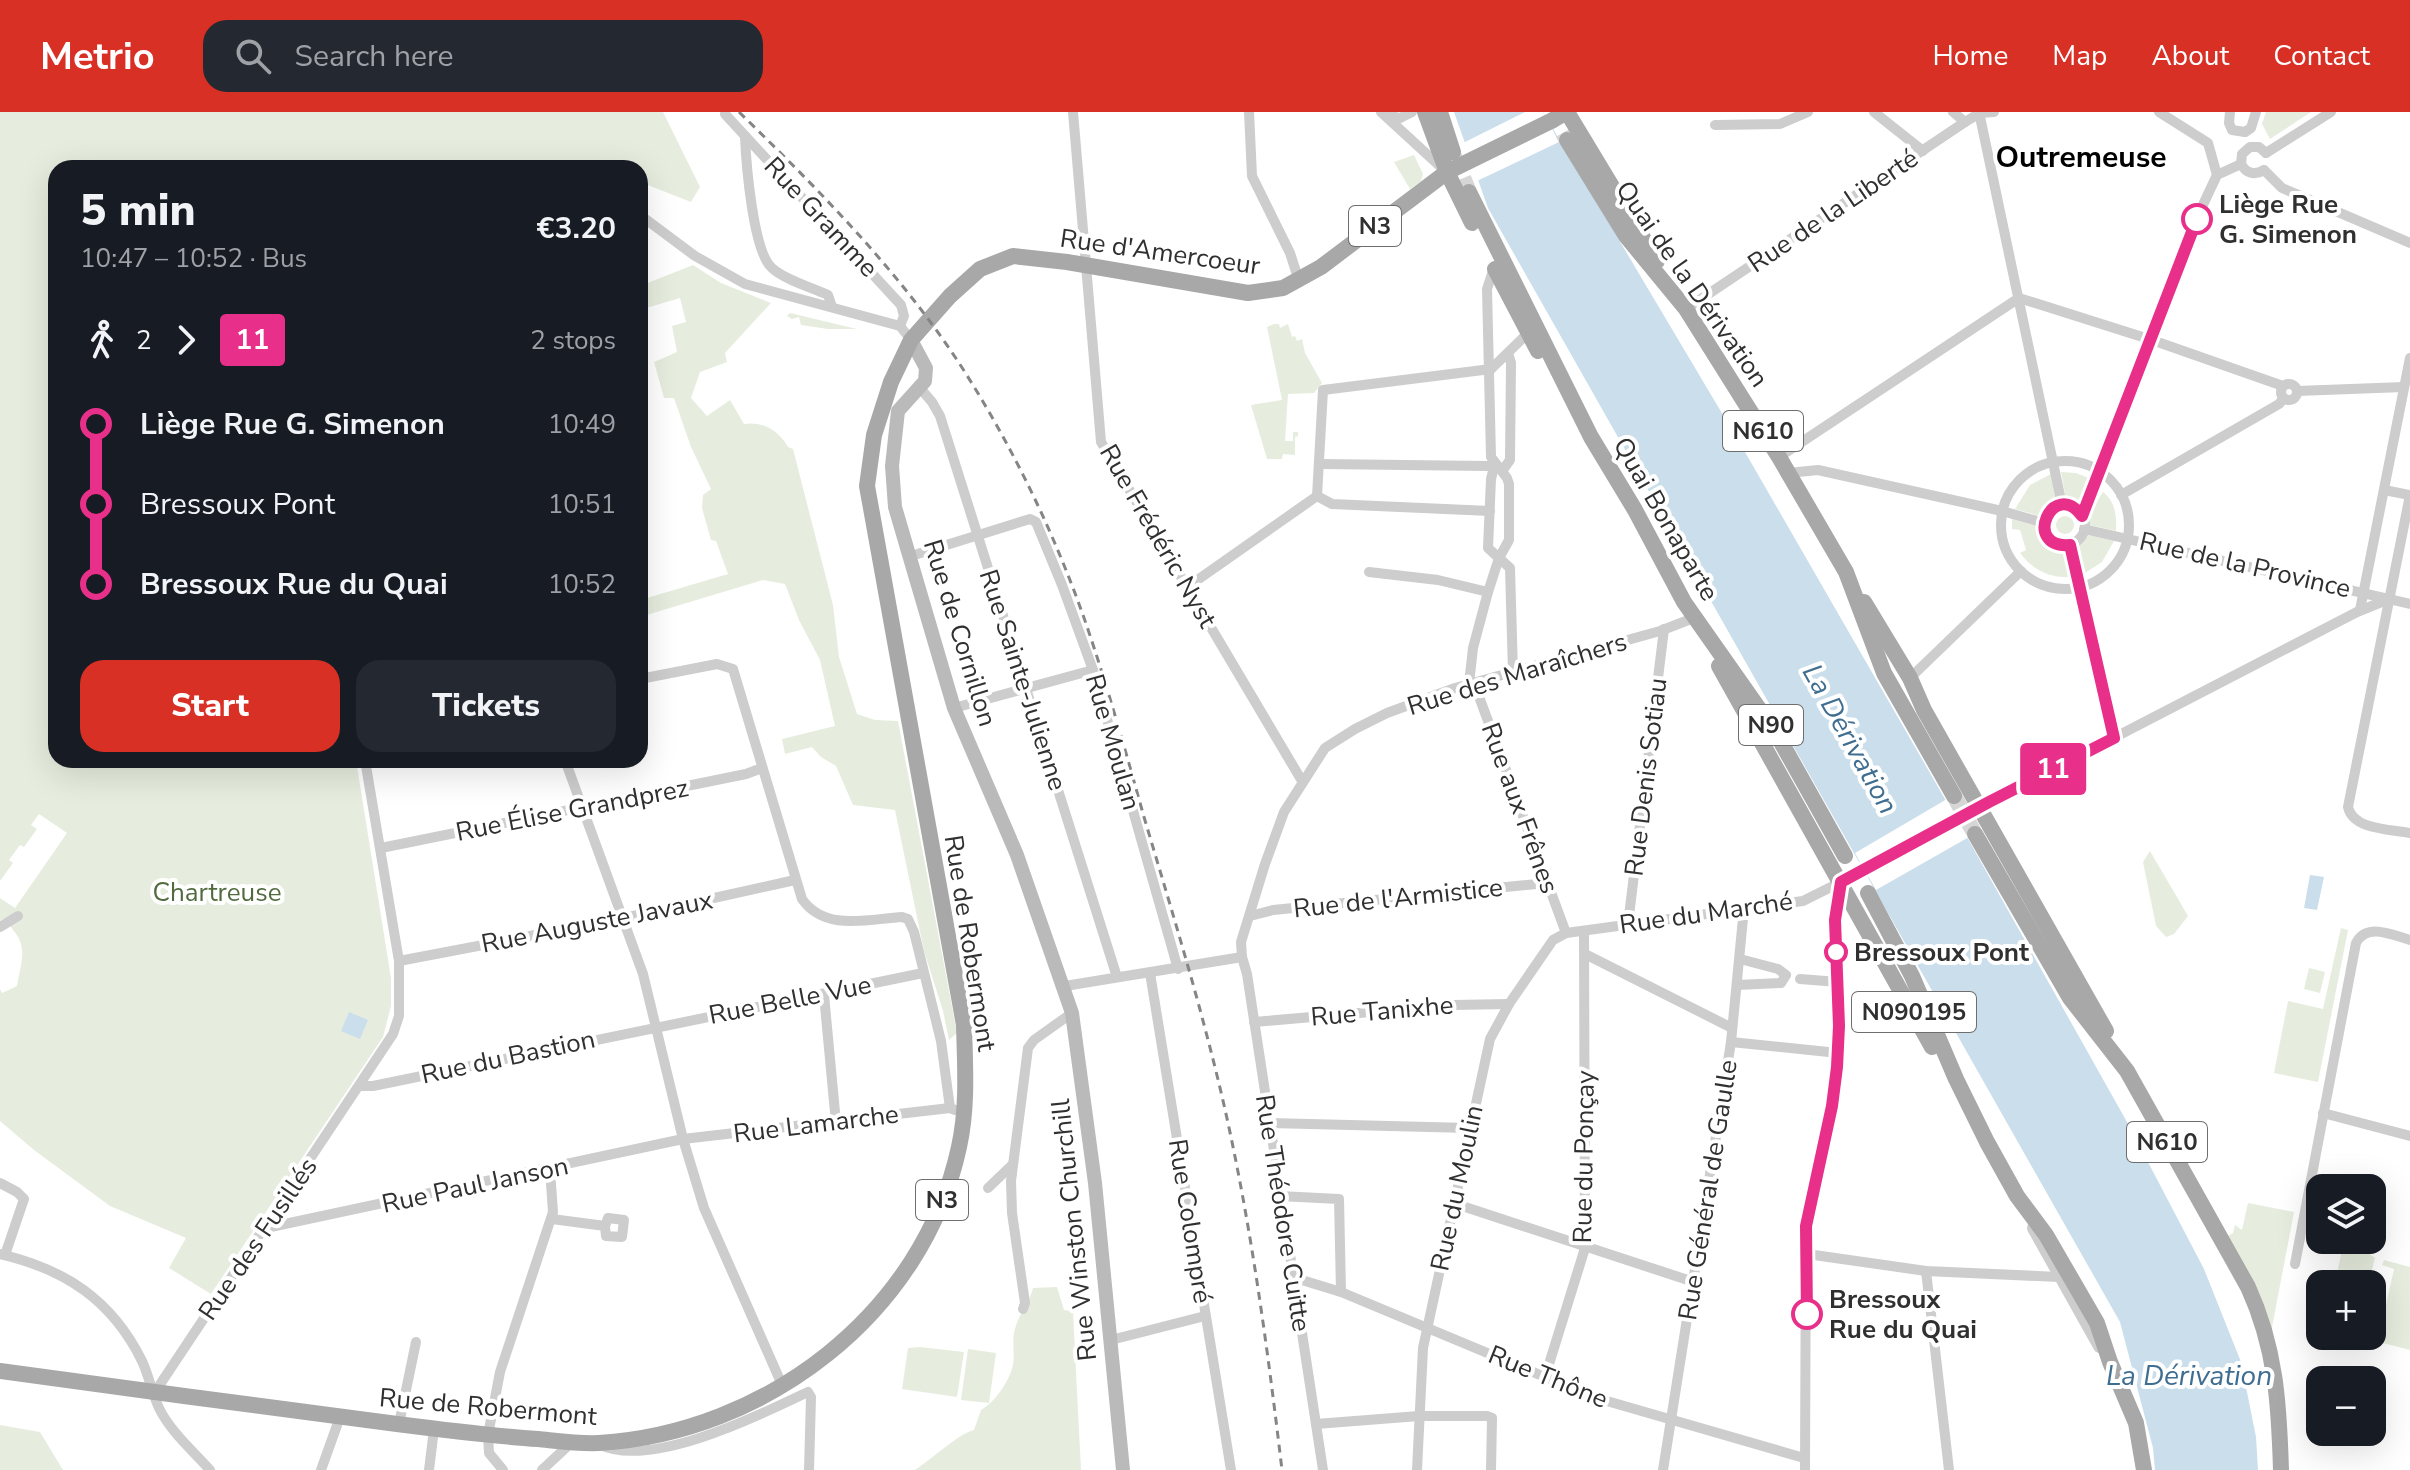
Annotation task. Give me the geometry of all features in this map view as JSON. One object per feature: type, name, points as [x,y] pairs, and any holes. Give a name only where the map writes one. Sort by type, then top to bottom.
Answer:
[{"type":"main road","points":[[1425,112],[1447,172],[1527,334],[1591,437]]},
{"type":"main road","points":[[1440,112],[1453,152]]},
{"type":"main road","name":"N3","points":[[1447,172],[1559,116]]},
{"type":"main road","name":"N610","points":[[1559,116],[1660,265],[1675,294]]},
{"type":"main road","name":"Quai de la Dérivation","points":[[1567,140],[1626,236],[1686,309],[1779,457],[1846,572],[1884,673],[1954,796]]},
{"type":"main road","name":"Rue d'Amercoeur","points":[[911,340],[963,282],[991,264],[1013,256],[1248,293],[1267,292],[1299,281],[1447,172]]},
{"type":"main road","name":"Quai Bonaparte","points":[[1469,192],[1591,437],[1635,510],[1684,602],[1776,733],[1845,856]]},
{"type":"main road","points":[[911,340],[926,368],[925,381],[920,388]]},
{"type":"main road","name":"Rue de Robermont","points":[[155,1392],[488,1435],[597,1443],[656,1436],[730,1414],[783,1387],[839,1345],[874,1311],[909,1263],[947,1189],[959,1148],[957,1110],[964,1025],[867,486],[874,435],[891,382],[911,340]]},
{"type":"main road","name":"Rue de Cornillon","points":[[920,388],[898,411],[892,466],[895,507],[954,708],[1017,855],[1065,986]]},
{"type":"main road","name":"N610","points":[[1846,572],[1910,678],[1924,710],[1983,805],[2127,1071],[2240,1270],[2264,1325],[2276,1377],[2281,1470]]},
{"type":"main road","points":[[1684,602],[1841,882]]},
{"type":"main road","name":"N610","points":[[1975,834],[2063,987],[2127,1071]]},
{"type":"main road","name":"N090195","points":[[1841,882],[1987,1142]]},
{"type":"main road","points":[[1868,893],[1912,976],[1987,1142],[2017,1196],[2046,1235],[2097,1323],[2136,1423],[2144,1470]]},
{"type":"main road","name":"Rue Winston Churchill","points":[[1065,986],[1072,1013],[1095,1183],[1123,1470]]},
{"type":"main road","name":"N3","points":[[0,1371],[155,1392]]},
{"type":"street","name":"Rue Frédéric Nyst","points":[[1073,112],[1101,442],[1302,781]]},
{"type":"street","points":[[1249,112],[1252,176],[1290,253],[1299,281]]},
{"type":"street","points":[[1382,113],[1400,118],[1412,112]]},
{"type":"street","points":[[1715,125],[1780,124],[1808,112]]},
{"type":"street","points":[[1874,112],[1923,151]]},
{"type":"street","points":[[1953,112],[1965,122]]},
{"type":"street","points":[[1994,112],[1980,113],[2062,505]]},
{"type":"street","points":[[2230,112],[2232,130],[2245,132],[2251,128],[2256,112]]},
{"type":"street","points":[[2266,153],[2331,112]]},
{"type":"street","points":[[1382,113],[1447,172]]},
{"type":"street","name":"Rue de la Liberté","points":[[1686,309],[1980,113]]},
{"type":"street","points":[[2163,113],[2208,143],[2217,175]]},
{"type":"street","name":"Rue Gramme","points":[[725,114],[901,305],[904,316],[900,326]]},
{"type":"street","points":[[2245,132],[2250,147]]},
{"type":"street","points":[[745,136],[761,254],[772,269],[828,295],[832,307]]},
{"type":"street","points":[[2250,147],[2259,147],[2266,153],[2268,160],[2264,170],[2254,174],[2241,164],[2242,154],[2250,147]]},
{"type":"street","points":[[2082,516],[2201,209],[2217,175],[2241,164]]},
{"type":"street","points":[[2264,170],[2282,188],[2410,243]]},
{"type":"street","points":[[648,221],[695,256],[745,284],[900,326],[911,340]]},
{"type":"street","points":[[1472,683],[1473,648],[1499,558],[1509,540],[1509,484],[1491,457],[1487,289],[1494,268]]},
{"type":"street","points":[[2019,298],[2152,340],[2284,392],[2293,399],[2297,391],[2404,387]]},
{"type":"street","points":[[1779,457],[2019,298]]},
{"type":"street","points":[[1186,588],[1317,496],[1323,390],[1491,369],[1527,334]]},
{"type":"street","points":[[1508,353],[1511,363],[1510,460],[1493,471],[1488,548],[1510,568],[1513,673]]},
{"type":"street","points":[[2360,610],[2410,358]]},
{"type":"street","name":"Rue Sainte-Julienne","points":[[920,388],[940,416],[1117,977]]},
{"type":"street","points":[[2121,495],[2279,404],[2284,392]]},
{"type":"street","points":[[2054,462],[2079,462],[2100,471],[2113,482],[2121,495],[2128,519],[2127,539],[2119,557],[2110,570],[2079,587],[2050,587],[2032,580],[2011,559],[2003,540],[2002,511],[2010,492],[2023,477],[2039,466],[2054,462]]},
{"type":"street","points":[[1320,464],[1498,467]]},
{"type":"street","points":[[1788,473],[1818,470],[2044,523]]},
{"type":"street","points":[[2384,490],[2410,495],[2348,807],[2349,815],[2357,822],[2410,833]]},
{"type":"street","points":[[1317,496],[1332,504],[1490,511]]},
{"type":"street","points":[[2062,505],[2075,507],[2082,516],[2084,529],[2079,539],[2070,545],[2059,545],[2047,536],[2044,523],[2050,511],[2062,505]]},
{"type":"street","name":"Rue Moulan","points":[[977,535],[1034,519],[1093,670],[1178,969]]},
{"type":"street","name":"Rue de la Province","points":[[2084,529],[2410,604]]},
{"type":"street","points":[[911,556],[977,535]]},
{"type":"street","points":[[2070,545],[2114,738]]},
{"type":"street","points":[[1910,678],[2021,571]]},
{"type":"street","points":[[1369,572],[1438,580],[1488,592]]},
{"type":"street","points":[[1805,1464],[1806,1226],[1832,1106],[1838,1053],[1835,920],[1841,882],[2360,610],[2389,599]]},
{"type":"street","name":"Rue des Maraîchers","points":[[1242,957],[1241,942],[1284,812],[1325,748],[1387,713],[1472,683],[1691,619]]},
{"type":"street","name":"Rue Denis Sotiau","points":[[1628,924],[1664,629]]},
{"type":"street","points":[[648,677],[717,664],[733,669],[795,880],[807,906],[824,919],[908,919],[914,932],[957,1110]]},
{"type":"street","points":[[954,708],[1093,670]]},
{"type":"street","name":"Rue aux Frênes","points":[[1472,683],[1566,933]]},
{"type":"street","name":"Rue des Fusillés","points":[[155,1392],[393,1034],[399,1016],[399,961],[366,768]]},
{"type":"street","points":[[568,768],[643,974],[683,1139],[704,1208],[783,1387]]},
{"type":"street","name":"Rue Élise Grandprez","points":[[381,848],[746,774],[762,768]]},
{"type":"street","name":"Rue Auguste Javaux","points":[[399,961],[624,918],[795,880]]},
{"type":"street","name":"Rue du Marché","points":[[1566,933],[1803,901],[1841,882]]},
{"type":"street","name":"Rue de l'Armistice","points":[[1250,916],[1273,910],[1547,883]]},
{"type":"street","name":"Rue Général de Gaulle","points":[[1663,1470],[1731,1042],[1744,908]]},
{"type":"street","points":[[0,927],[18,916]]},
{"type":"street","name":"Rue du Ponçay","points":[[1545,1377],[1585,1248],[1584,931]]},
{"type":"street","points":[[2295,1264],[2356,943],[2362,934],[2373,931],[2410,940]]},
{"type":"street","name":"Rue du Moulin","points":[[1417,1470],[1423,1348],[1490,1039],[1509,1004],[1553,940],[1566,933]]},
{"type":"street","points":[[1585,954],[1732,1028]]},
{"type":"street","points":[[1065,986],[1242,957]]},
{"type":"street","name":"Rue Théodore Cuitte","points":[[1242,957],[1323,1470]]},
{"type":"street","points":[[1737,985],[1781,983],[1786,975],[1778,969],[1740,959]]},
{"type":"street","name":"Rue Belle Vue","points":[[656,1026],[923,973]]},
{"type":"street","name":"Rue Colompré","points":[[1150,973],[1231,1470]]},
{"type":"street","points":[[1800,979],[1838,982]]},
{"type":"street","points":[[824,995],[836,1123]]},
{"type":"street","name":"Rue Tanixhe","points":[[1254,1022],[1452,1005],[1509,1004]]},
{"type":"street","points":[[1023,1309],[1025,1303],[1012,1213],[1011,1181],[1028,1048],[1034,1040],[1072,1013]]},
{"type":"street","name":"Rue du Bastion","points":[[360,1086],[373,1086],[656,1026]]},
{"type":"street","points":[[1731,1042],[1838,1053]]},
{"type":"street","name":"Rue Lamarche","points":[[683,1139],[957,1110]]},
{"type":"street","points":[[2323,1113],[2410,1136]]},
{"type":"street","points":[[1269,1123],[1469,1128]]},
{"type":"street","name":"Rue Paul Janson","points":[[266,1228],[550,1170],[683,1139]]},
{"type":"street","points":[[988,1188],[1012,1165]]},
{"type":"street","points":[[503,1470],[489,1453],[488,1435],[500,1372],[552,1219],[550,1170]]},
{"type":"street","points":[[0,1183],[24,1199],[2,1254],[51,1269],[81,1286],[102,1304],[133,1344],[159,1408],[210,1470]]},
{"type":"street","points":[[1279,1196],[1339,1199],[1341,1292]]},
{"type":"street","points":[[2017,1196],[2059,1277],[2110,1362]]},
{"type":"street","points":[[1453,1203],[1694,1282]]},
{"type":"street","points":[[552,1219],[605,1226]]},
{"type":"street","points":[[1807,1254],[1926,1271],[2059,1277]]},
{"type":"street","points":[[1926,1271],[1949,1470]]},
{"type":"street","name":"Rue Thône","points":[[1292,1277],[1341,1292],[1593,1397],[1805,1464]]},
{"type":"street","points":[[1111,1340],[1205,1316]]},
{"type":"street","points":[[399,1424],[416,1342]]},
{"type":"street","points":[[597,1443],[611,1451],[634,1453],[687,1442],[725,1431],[808,1392],[811,1397],[809,1470]]},
{"type":"street","points":[[1316,1424],[1419,1416],[1487,1416],[1492,1418],[1491,1470]]},
{"type":"street","points":[[321,1470],[340,1417]]},
{"type":"street","points":[[429,1470],[434,1429]]},
{"type":"street","points":[[542,1470],[572,1442]]},
{"type":"green space","name":"Chartreuse","points":[[0,112],[663,112],[700,187],[691,202],[648,185],[648,160],[48,160],[48,768],[357,768],[391,978],[391,1006],[383,1037],[211,1294],[169,1268],[186,1238],[110,1206],[0,1121],[0,989],[2,993],[17,986],[22,950],[17,935],[3,919],[0,921],[0,898],[15,908],[67,833],[39,814],[31,825],[37,829],[24,847],[20,845],[9,860],[13,863],[0,881]]},
{"type":"green space","points":[[2266,112],[2311,112],[2270,139],[2262,124]]},
{"type":"green space","points":[[1414,155],[1423,174],[1421,181],[1410,189],[1394,162]]},
{"type":"green space","points":[[693,265],[721,283],[771,303],[725,353],[727,362],[700,372],[691,398],[707,416],[730,400],[744,424],[770,428],[793,449],[833,605],[839,657],[857,714],[875,720],[898,721],[957,1033],[949,1040],[924,951],[895,810],[853,805],[836,766],[812,747],[785,754],[782,739],[835,726],[820,660],[785,584],[763,580],[648,615],[648,598],[728,574],[716,541],[711,540],[702,508],[703,495],[711,489],[691,447],[674,398],[664,398],[654,362],[677,352],[672,326],[686,322],[680,298],[648,308],[648,283]]},
{"type":"green space","points":[[790,313],[857,329],[801,325],[799,317],[792,319],[787,316]]},
{"type":"green space","points":[[1279,324],[1280,328],[1288,324],[1292,337],[1295,336],[1297,341],[1302,339],[1305,353],[1322,383],[1314,393],[1288,394],[1285,441],[1293,441],[1293,432],[1298,432],[1298,436],[1295,437],[1295,455],[1283,454],[1282,459],[1267,459],[1251,405],[1282,400],[1267,327]]},
{"type":"green space","points":[[2061,472],[2076,473],[2091,479],[2081,505],[2066,499]]},
{"type":"green space","points":[[2051,474],[2056,501],[2046,507],[2040,516],[2015,509],[2030,485]]},
{"type":"green space","points":[[2103,492],[2114,509],[2116,531],[2090,525],[2088,515]]},
{"type":"green space","points":[[2065,516],[2074,525],[2065,534],[2056,525]]},
{"type":"green space","points":[[2012,519],[2039,527],[2048,544],[2066,551],[2071,577],[2049,574],[2025,559],[2020,553],[2026,550],[2020,530],[2012,529]]},
{"type":"green space","points":[[2089,535],[2114,541],[2102,562],[2082,575],[2076,548]]},
{"type":"green space","points":[[2150,851],[2188,916],[2174,934],[2166,937],[2156,926],[2143,862]]},
{"type":"green space","points":[[2341,928],[2348,930],[2318,1082],[2274,1073],[2288,1001],[2323,1009]]},
{"type":"green space","points":[[2309,968],[2325,972],[2320,993],[2304,989]]},
{"type":"green space","points":[[2248,1203],[2294,1212],[2270,1338],[2224,1238],[2233,1233],[2235,1225],[2242,1230]]},
{"type":"green space","points":[[2341,1254],[2370,1254],[2375,1258],[2372,1270],[2338,1270]]},
{"type":"green space","points":[[2384,1260],[2410,1267],[2410,1350],[2386,1344],[2386,1305],[2394,1269],[2382,1265]]},
{"type":"green space","points":[[1057,1287],[1064,1310],[1073,1311],[1081,1470],[915,1470],[953,1441],[974,1430],[981,1410],[996,1397],[1011,1371],[1014,1361],[1013,1337],[1033,1288]]},
{"type":"green space","points":[[908,1348],[964,1352],[957,1397],[902,1389]]},
{"type":"green space","points":[[968,1349],[996,1353],[989,1403],[961,1400]]},
{"type":"green space","points":[[0,1425],[40,1432],[63,1470],[0,1470]]},
{"type":"water","name":"La Dérivation","points":[[1454,112],[1543,112],[1745,452],[2127,1122],[2204,1269],[2241,1362],[2256,1437],[2258,1470],[2155,1470],[2153,1448],[2120,1322],[1488,208]]},
{"type":"water","points":[[2310,875],[2324,877],[2317,910],[2304,908]]},
{"type":"water","points":[[349,1012],[368,1020],[360,1039],[341,1031]]},
{"type":"pier","points":[[1525,112],[1543,112],[1559,142],[1477,181],[1461,144]]},
{"type":"pier","points":[[1947,799],[1969,837],[1876,890],[1855,853]]},
{"type":"tunnel","points":[[1551,112],[1567,140]]},
{"type":"tunnel","points":[[1454,156],[1469,192]]},
{"type":"tunnel","points":[[1954,796],[1975,834]]},
{"type":"railway","points":[[739,112],[857,233],[937,331],[1013,456],[1071,583],[1115,715],[1221,1092],[1257,1280],[1282,1470]]},
{"type":"bus line","name":"11","points":[[1807,1314],[1806,1226],[1832,1106],[1837,1067],[1839,1026],[1835,920],[1841,882],[2114,738],[2070,545],[2052,542],[2044,523],[2050,511],[2062,505],[2075,507],[2082,516],[2197,219]]},
{"type":"place","name":"Liège Rue G. Simenon","points":[[2197,219]]},
{"type":"place","name":"Bressoux Pont","points":[[1836,952]]},
{"type":"place","name":"Bressoux Rue du Quai","points":[[1807,1314]]},
{"type":"district","name":"Outremeuse","points":[[2081,157]]}]
